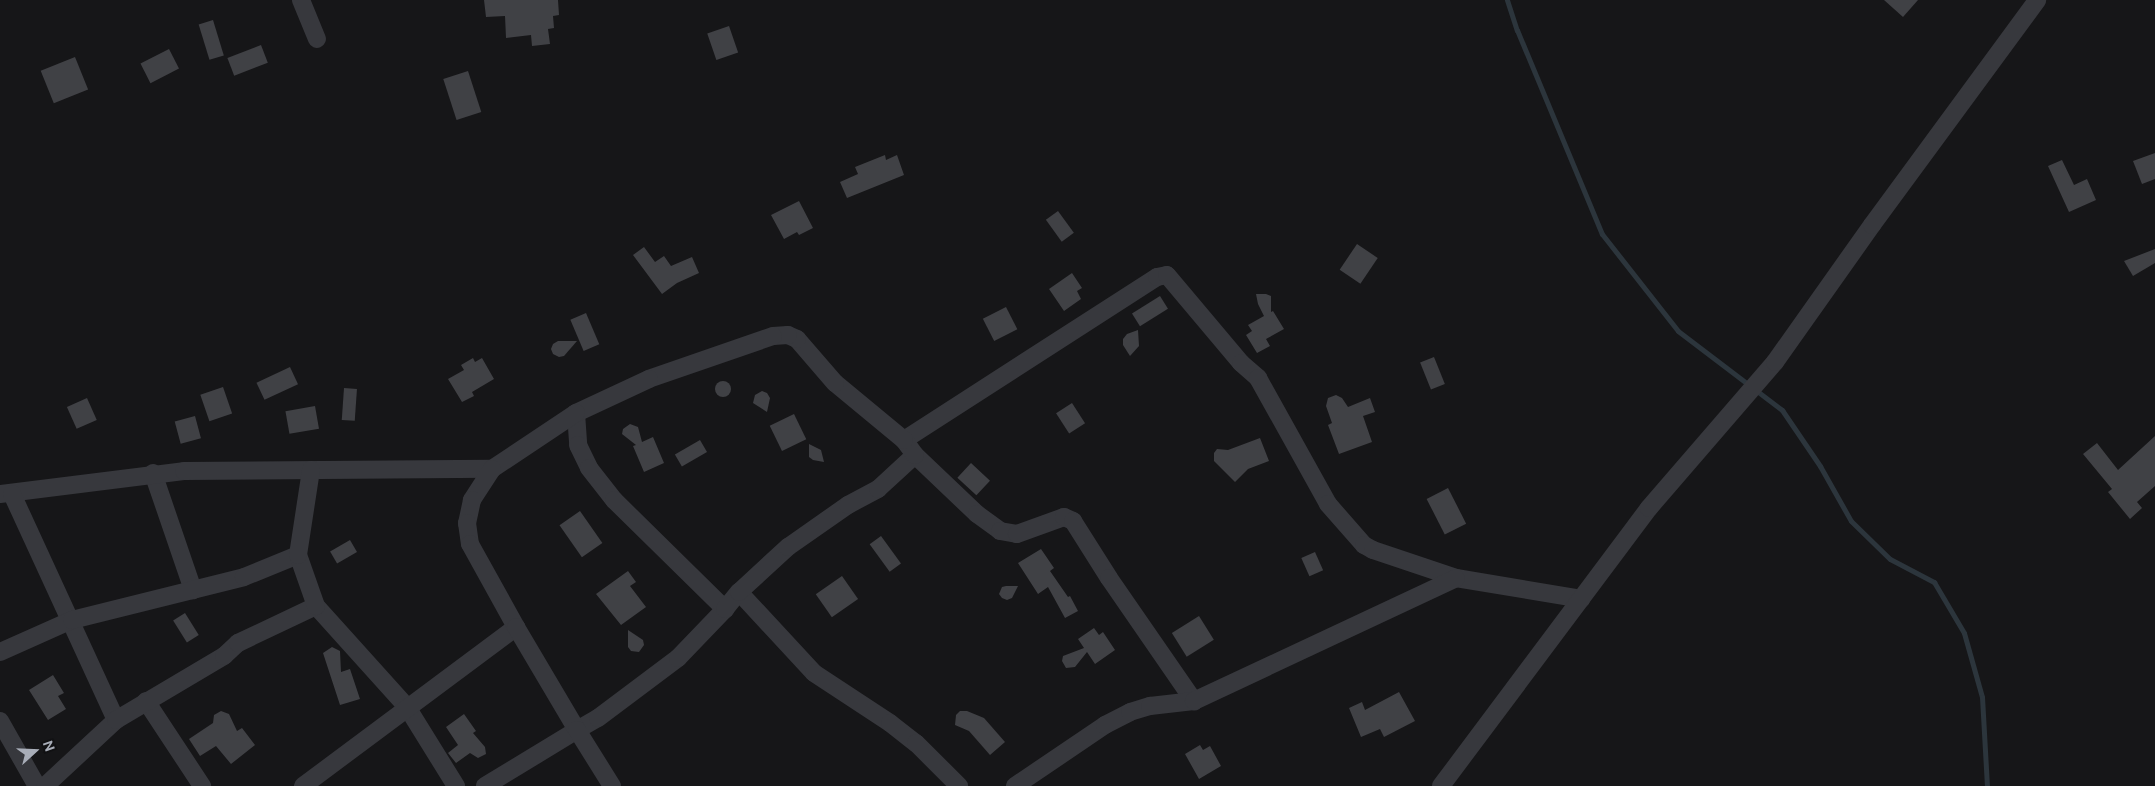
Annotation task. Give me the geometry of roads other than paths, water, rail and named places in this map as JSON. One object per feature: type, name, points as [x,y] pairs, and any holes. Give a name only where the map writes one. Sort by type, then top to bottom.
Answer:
[{"type":"street","points":[[301,0],[317,39]]},
{"type":"street","points":[[1441,786],[1649,508],[1775,362],[1872,225],[2037,0]]},
{"type":"street","points":[[904,440],[1141,287],[1157,277],[1167,275],[1241,363],[1258,378],[1328,504],[1364,545],[1373,550],[1456,578],[1582,598]]},
{"type":"street","points":[[612,786],[516,627],[470,544],[468,513],[472,500],[492,469],[576,413],[649,379],[773,336],[788,335],[797,339],[842,390],[904,440],[915,455],[977,514],[1000,531],[1017,534],[1064,517],[1073,521],[1109,578],[1194,701]]},
{"type":"street","points":[[576,413],[578,445],[589,468],[614,500],[725,609]]},
{"type":"street","points":[[485,786],[598,718],[678,658],[739,592],[788,547],[848,505],[878,489],[915,455]]},
{"type":"street","points":[[116,720],[72,620],[6,494],[153,473],[184,471],[492,469]]},
{"type":"street","points":[[311,470],[298,555],[316,606],[407,707],[456,786]]},
{"type":"street","points":[[153,473],[193,590]]},
{"type":"street","points":[[0,652],[72,620],[244,577],[298,555]]},
{"type":"street","points":[[1016,786],[1116,718],[1150,706],[1194,701],[1456,578]]},
{"type":"street","points":[[739,592],[814,673],[890,723],[916,743],[959,786]]},
{"type":"street","points":[[45,786],[116,720],[224,656],[238,643],[316,606]]},
{"type":"street","points":[[303,786],[516,627]]},
{"type":"street","points":[[146,701],[202,786]]},
{"type":"street","points":[[0,721],[37,786]]},
{"type":"waterway","points":[[1507,0],[1517,30],[1602,234],[1678,331],[1782,410],[1820,466],[1851,521],[1890,559],[1934,582],[1964,633],[1982,697],[1987,786]]}]
